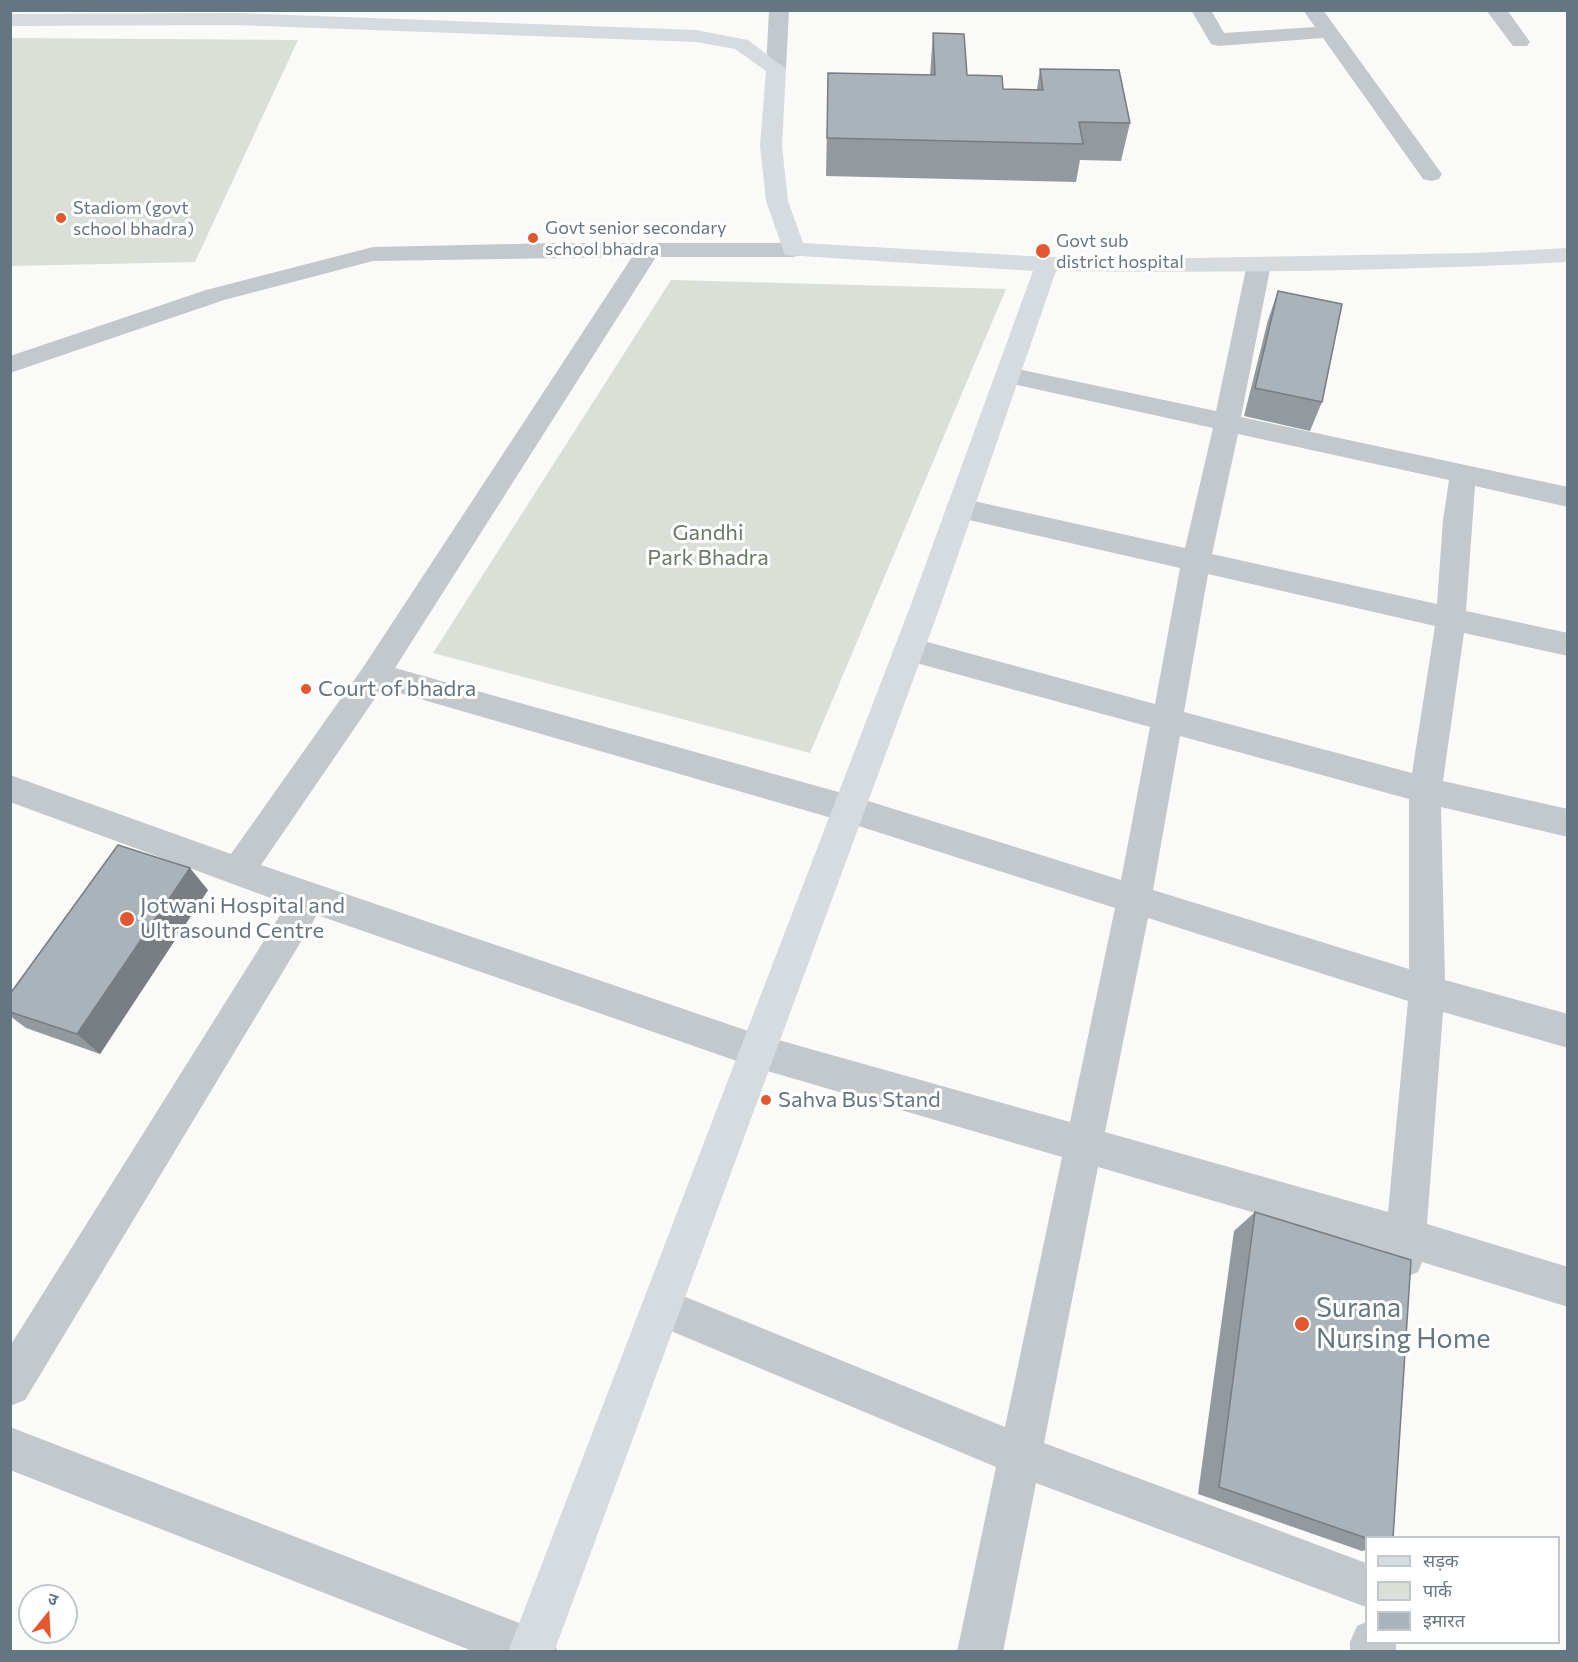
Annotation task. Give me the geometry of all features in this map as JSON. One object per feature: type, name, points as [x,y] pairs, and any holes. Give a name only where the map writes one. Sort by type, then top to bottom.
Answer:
[{"type":"main road","points":[[10,20],[238,15],[696,36],[741,44],[776,69],[771,146],[777,201],[793,250],[1047,264],[1259,264],[1475,260],[1568,255]]},
{"type":"main road","points":[[532,1651],[909,650],[1047,264]]},
{"type":"street","points":[[776,69],[779,10]]},
{"type":"street","points":[[1201,10],[1218,40],[1328,33]]},
{"type":"street","points":[[1313,10],[1431,174]]},
{"type":"street","points":[[1496,10],[1520,42]]},
{"type":"street","points":[[238,871],[375,674],[649,250]]},
{"type":"street","points":[[10,365],[215,296],[373,254],[793,250]]},
{"type":"street","points":[[980,1652],[1134,900],[1196,562],[1259,264]]},
{"type":"street","points":[[1008,375],[1568,497]]},
{"type":"street","points":[[1401,1295],[1426,992],[1425,790],[1451,620],[1457,520],[1463,475]]},
{"type":"street","points":[[960,508],[1568,645]]},
{"type":"street","points":[[909,650],[1167,718],[1425,790],[1568,823]]},
{"type":"street","points":[[375,674],[849,809],[1426,992],[1568,1031]]},
{"type":"street","points":[[10,788],[310,897],[757,1051],[1406,1237],[1568,1287]]},
{"type":"street","points":[[10,1385],[310,897]]},
{"type":"street","points":[[661,1306],[1020,1455],[1365,1585]]},
{"type":"street","points":[[10,1448],[532,1651]]},
{"type":"green space","points":[[10,38],[298,40],[195,262],[11,266]]},
{"type":"green space","name":"Gandhi Park Bhadra","points":[[671,280],[1006,289],[810,753],[433,653]]},
{"type":"building","points":[[933,33],[964,34],[967,75],[1002,76],[1003,89],[1043,90],[1040,69],[1119,70],[1130,123],[1079,122],[1083,144],[827,138],[828,73],[935,75]]},
{"type":"building","points":[[1278,291],[1342,304],[1322,402],[1255,388]]},
{"type":"building","points":[[118,845],[190,868],[77,1034],[10,1012],[10,994]]},
{"type":"building","points":[[1255,1212],[1411,1260],[1393,1536],[1365,1538],[1219,1487]]},
{"type":"place","name":"Stadiom (govt school bhadra)","points":[[61,218]]},
{"type":"place","name":"Govt senior secondary school bhadra","points":[[533,238]]},
{"type":"place","name":"Govt sub district hospital","points":[[1043,251]]},
{"type":"place","name":"Court of bhadra","points":[[306,689]]},
{"type":"place","name":"Jotwani Hospital and Ultrasound Centre","points":[[127,919]]},
{"type":"place","name":"Sahva Bus Stand","points":[[766,1100]]},
{"type":"place","name":"Surana Nursing Home","points":[[1302,1324]]}]
